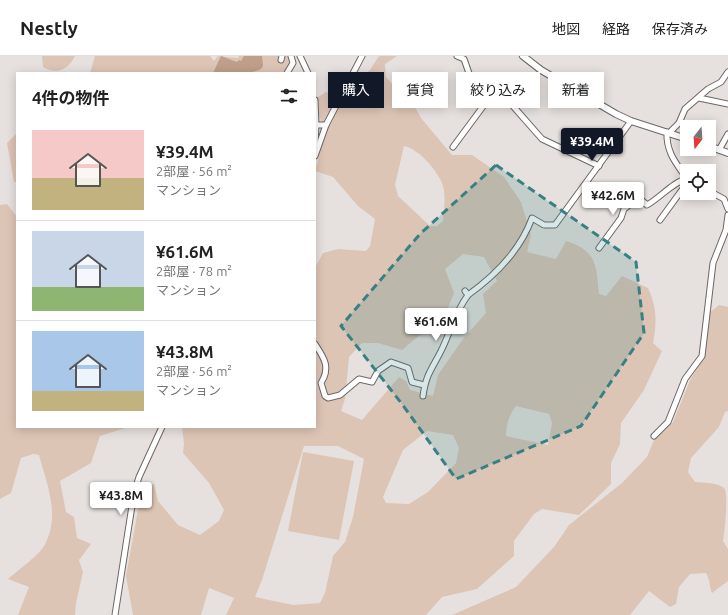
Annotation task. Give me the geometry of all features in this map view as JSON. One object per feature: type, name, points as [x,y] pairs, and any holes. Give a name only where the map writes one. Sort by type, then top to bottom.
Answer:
[{"type":"street","points":[[288,72],[292,65],[291,56]]},
{"type":"street","points":[[300,56],[308,72]]},
{"type":"street","points":[[316,153],[326,124],[362,56]]},
{"type":"street","points":[[457,56],[464,59],[469,72]]},
{"type":"street","points":[[523,56],[541,70],[580,94],[632,121],[680,136]]},
{"type":"street","points":[[680,169],[669,153],[667,144],[668,132],[679,123],[685,109],[708,89],[726,78],[728,72]]},
{"type":"street","points":[[699,98],[728,104]]},
{"type":"street","points":[[453,147],[482,108]]},
{"type":"street","points":[[515,108],[542,139],[599,166]]},
{"type":"street","points":[[423,396],[424,385],[432,365],[441,351],[466,293],[492,278],[500,270],[523,238],[532,218],[544,225],[555,225],[632,121]]},
{"type":"street","points":[[316,124],[326,124]]},
{"type":"street","points":[[719,150],[728,134]]},
{"type":"street","points":[[716,149],[728,153]]},
{"type":"street","points":[[599,248],[622,218],[624,209],[638,198],[647,205],[662,196],[680,181]]},
{"type":"street","points":[[660,220],[680,193]]},
{"type":"street","points":[[716,195],[724,199],[728,209]]},
{"type":"street","points":[[654,436],[668,422],[685,379],[702,356],[713,263],[726,230],[728,215]]},
{"type":"street","points":[[316,346],[326,361],[327,367],[325,376],[321,383],[325,396],[328,398],[340,394],[358,379],[372,382],[378,371],[391,362],[408,368],[412,382],[424,385]]},
{"type":"street","points":[[115,615],[134,493],[139,477],[162,428]]},
{"type":"highlighted area","points":[[496,165],[636,262],[644,333],[581,426],[456,479],[402,404],[341,326],[420,234]]},
{"type":"shaded area","points":[[42,56],[75,56],[65,68],[62,70],[53,71],[43,67]]},
{"type":"shaded area","points":[[95,56],[210,56],[214,61],[218,56],[238,58],[239,56],[290,56],[292,62],[287,72],[90,72]]},
{"type":"shaded area","points":[[221,56],[237,62],[239,60],[241,61],[244,56],[262,56],[263,66],[255,71],[213,72]]},
{"type":"shaded area","points":[[379,56],[397,56],[385,64],[386,77],[392,84],[392,108],[416,108],[421,118],[452,155],[472,155],[504,177],[521,202],[531,235],[527,252],[556,259],[566,241],[584,249],[593,260],[597,274],[599,294],[606,296],[622,276],[648,288],[655,308],[653,343],[662,351],[644,390],[621,423],[620,444],[611,463],[611,484],[579,515],[542,509],[534,514],[514,541],[514,556],[477,589],[442,597],[426,615],[226,615],[234,598],[209,588],[201,615],[133,615],[126,576],[141,493],[145,485],[154,484],[158,501],[178,525],[200,535],[219,521],[224,510],[209,483],[183,453],[184,443],[182,428],[316,428],[316,266],[323,253],[338,249],[366,251],[370,246],[375,219],[358,206],[333,177],[316,171],[325,135],[319,114],[318,97],[326,92],[328,93],[328,108],[384,108],[384,72],[368,72]],"holes":[[[404,146],[410,148],[433,168],[441,180],[444,194],[443,221],[437,226],[430,226],[398,196],[395,185]],[[463,254],[484,257],[497,281],[483,294],[486,313],[463,339],[438,375],[433,396],[410,390],[406,381],[399,377],[362,420],[341,411],[345,399],[349,357],[362,343],[378,343],[402,350],[446,313],[454,293],[445,269]],[[516,406],[549,414],[552,423],[548,445],[506,436],[508,420]],[[427,431],[453,435],[459,448],[456,463],[428,492],[409,504],[386,503],[383,497],[403,450]],[[304,446],[338,446],[364,459],[353,517],[345,542],[333,556],[325,593],[320,603],[293,605],[255,597],[262,580]]]},
{"type":"shaded area","points":[[16,134],[16,182],[14,182],[7,143]]},
{"type":"shaded area","points":[[7,204],[16,216],[16,428],[125,428],[100,436],[91,463],[60,481],[66,512],[74,517],[77,538],[91,544],[79,560],[83,572],[76,603],[75,615],[18,615],[29,587],[8,579],[33,559],[44,546],[52,523],[52,512],[49,489],[39,455],[33,454],[21,458],[11,493],[0,499],[0,205]]},
{"type":"shaded area","points":[[719,305],[728,307],[728,411],[725,412],[719,427],[691,458],[688,472],[695,482],[715,484],[725,489],[726,507],[723,541],[728,549],[728,581],[712,593],[706,573],[690,574],[679,587],[676,604],[670,607],[649,591],[630,615],[452,615],[516,587],[554,547],[569,525],[622,483],[647,457],[654,440],[673,422],[691,378],[705,357],[704,317]]},
{"type":"shaded area","points":[[303,452],[354,461],[339,540],[288,531]]}]
